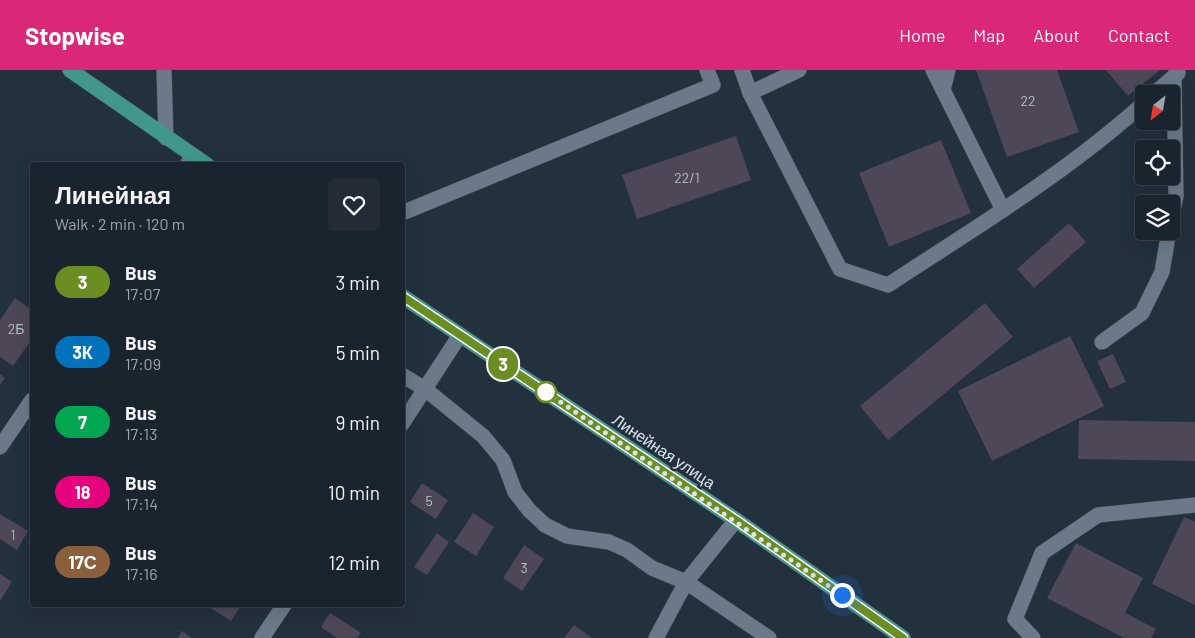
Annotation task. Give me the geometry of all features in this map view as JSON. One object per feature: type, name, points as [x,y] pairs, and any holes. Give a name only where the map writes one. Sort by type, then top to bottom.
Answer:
[{"type":"main road","points":[[70,70],[166,138],[190,160]]},
{"type":"main road","name":"Линейная улица","points":[[405,298],[736,520],[903,638]]},
{"type":"street","points":[[164,70],[166,138]]},
{"type":"street","points":[[405,212],[713,85],[707,70]]},
{"type":"street","points":[[742,70],[750,93],[840,269],[888,285],[1003,210],[1106,137],[1135,111]]},
{"type":"street","points":[[750,93],[799,70]]},
{"type":"street","points":[[933,70],[1003,210]]},
{"type":"street","points":[[943,90],[948,70]]},
{"type":"street","points":[[1164,85],[1178,73]]},
{"type":"street","points":[[1176,195],[1178,73]]},
{"type":"street","points":[[1102,342],[1142,313],[1162,272],[1167,240]]},
{"type":"street","points":[[405,419],[460,335]]},
{"type":"street","points":[[405,377],[425,389],[483,436],[502,460],[515,492],[529,510],[545,525],[567,536],[609,542],[627,550],[652,568],[686,582],[769,638]]},
{"type":"street","points":[[0,447],[30,403]]},
{"type":"street","points":[[1033,638],[1015,619],[1042,553],[1098,515],[1195,505]]},
{"type":"street","points":[[656,638],[686,582],[736,520]]},
{"type":"street","points":[[262,638],[283,607]]},
{"type":"building","points":[[976,70],[1057,70],[1079,132],[1007,157]]},
{"type":"building","points":[[1106,70],[1160,70],[1142,85],[1135,85],[1135,90],[1128,96]]},
{"type":"building","points":[[736,136],[751,180],[637,219],[622,175]]},
{"type":"building","points":[[941,140],[971,213],[889,247],[859,173]]},
{"type":"building","points":[[1069,223],[1086,242],[1034,288],[1017,269]]},
{"type":"building","points":[[15,298],[30,309],[30,342],[13,366],[0,357],[0,320]]},
{"type":"building","points":[[985,303],[1013,337],[888,440],[860,406]]},
{"type":"building","points":[[1070,336],[1104,406],[992,461],[958,391]]},
{"type":"building","points":[[1113,354],[1126,382],[1110,389],[1097,361]]},
{"type":"building","points":[[0,374],[5,378],[0,385]]},
{"type":"building","points":[[1079,420],[1195,422],[1195,461],[1078,459]]},
{"type":"building","points":[[422,483],[448,500],[436,519],[410,502]]},
{"type":"building","points":[[473,513],[494,527],[476,556],[454,542]]},
{"type":"building","points":[[0,514],[28,531],[17,550],[0,539]]},
{"type":"building","points":[[1184,517],[1195,522],[1195,605],[1152,584]]},
{"type":"building","points":[[437,533],[449,542],[427,575],[414,567]]},
{"type":"building","points":[[1076,543],[1143,578],[1125,613],[1156,629],[1151,638],[1124,638],[1047,598]]},
{"type":"building","points":[[524,545],[544,559],[522,591],[503,578]]},
{"type":"building","points":[[0,574],[12,582],[0,601]]},
{"type":"building","points":[[209,607],[240,607],[231,621]]},
{"type":"building","points":[[330,613],[361,633],[357,638],[337,638],[321,627]]},
{"type":"building","points":[[574,625],[592,638],[564,638]]},
{"type":"building","points":[[182,631],[192,638],[178,638]]},
{"type":"bus line","name":"3","points":[[405,298],[736,520],[903,638]]},
{"type":"route","points":[[546,392],[736,520],[842,595]]}]
